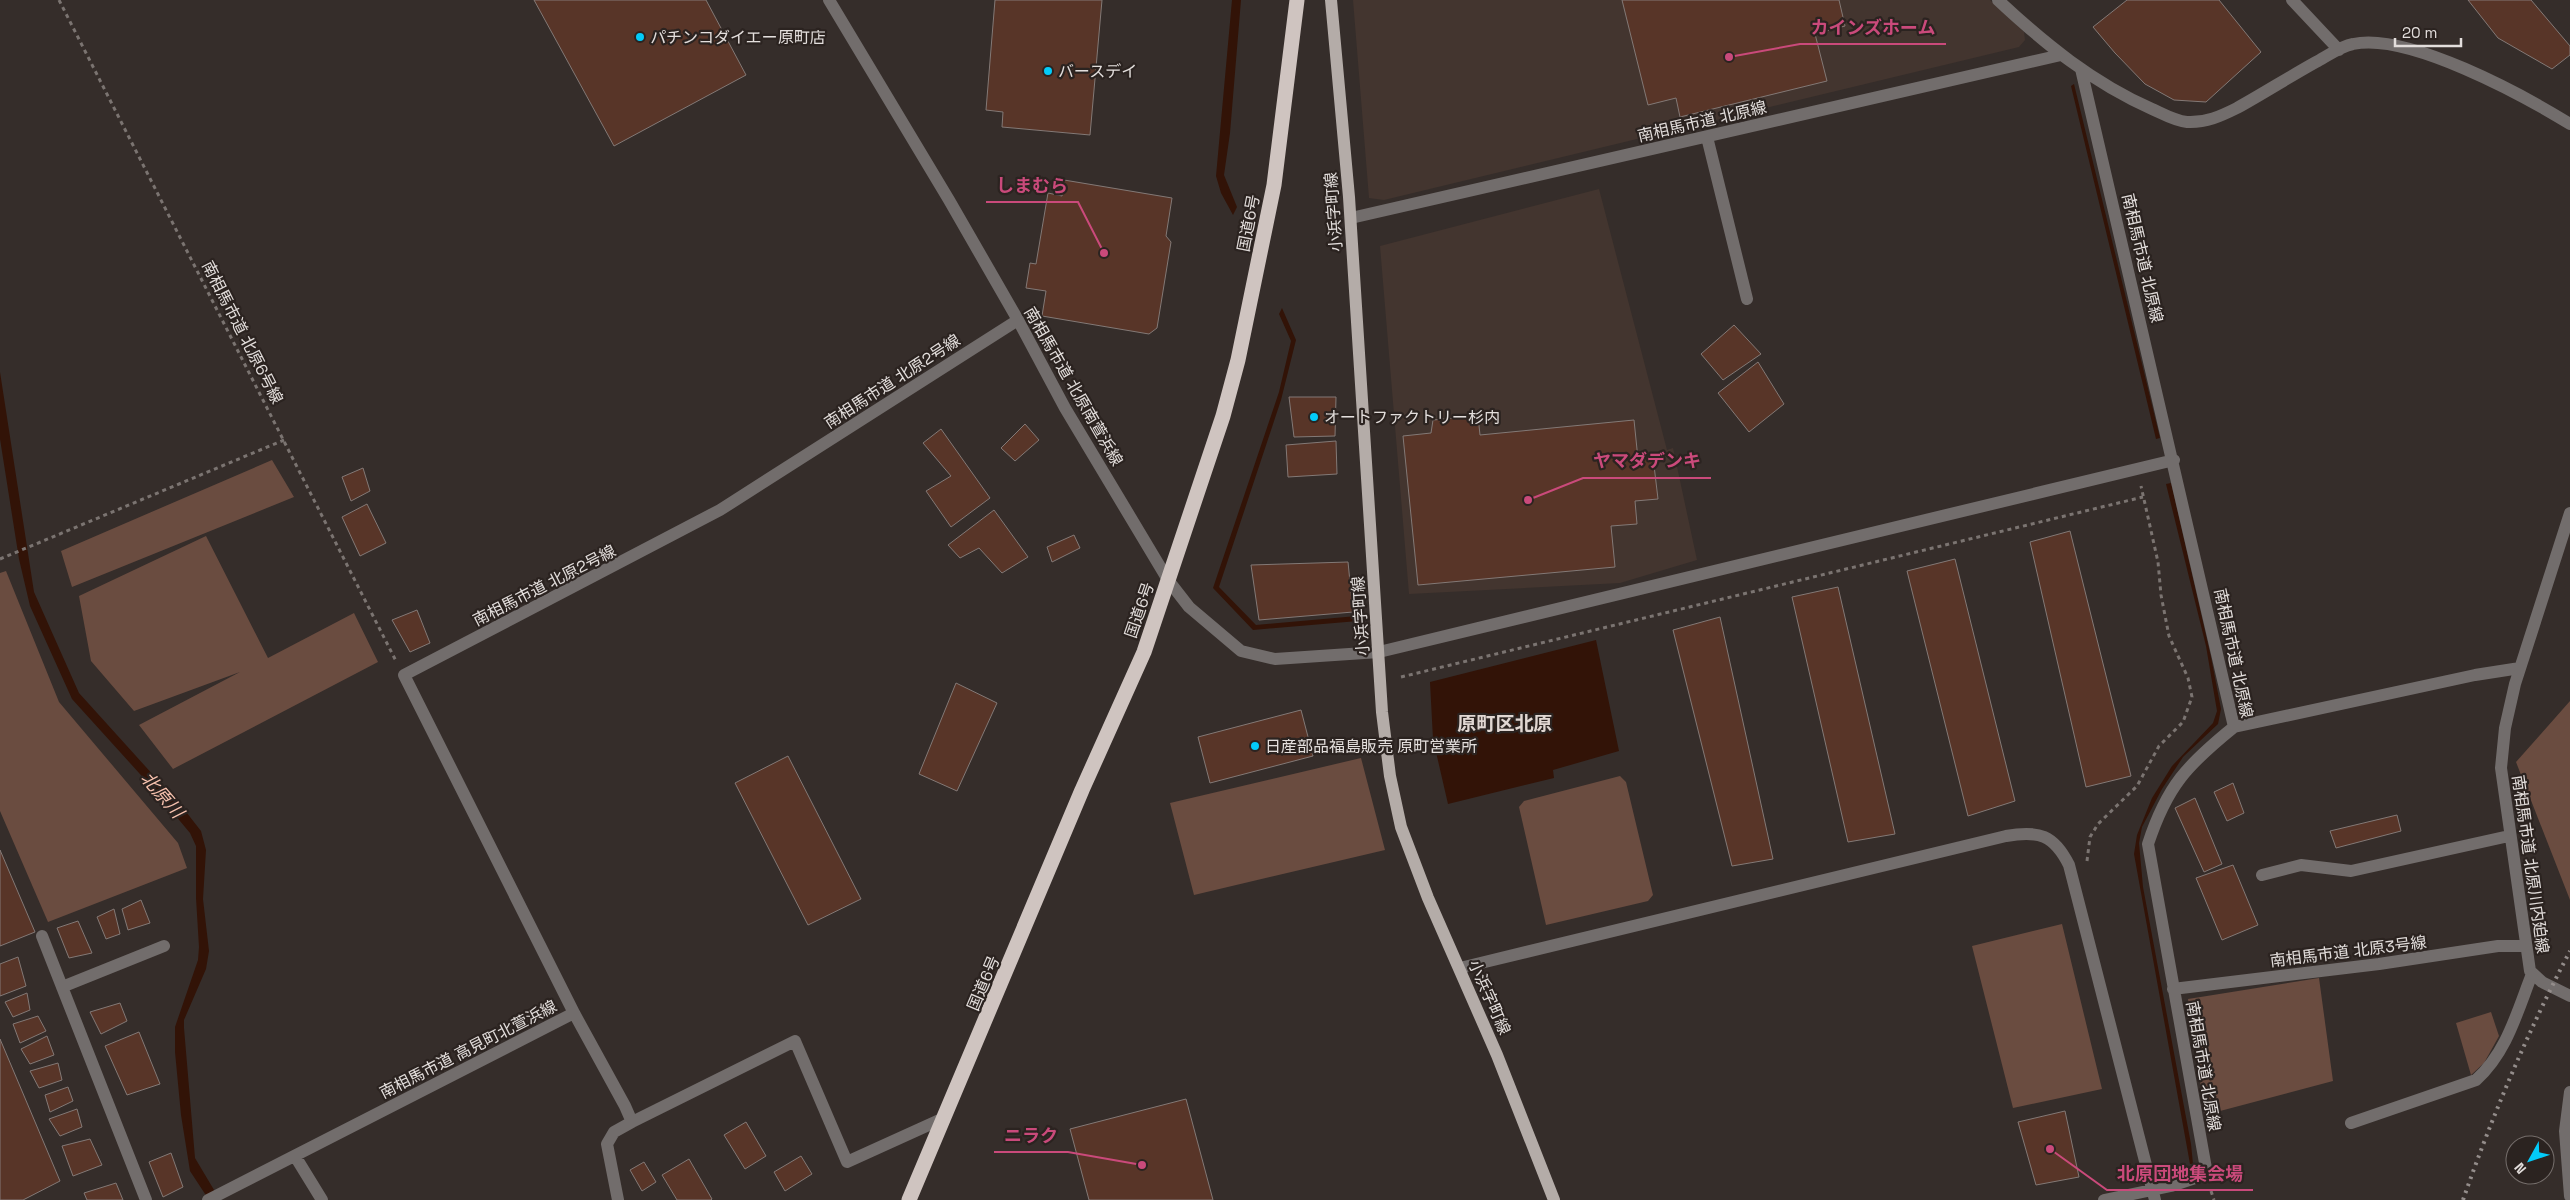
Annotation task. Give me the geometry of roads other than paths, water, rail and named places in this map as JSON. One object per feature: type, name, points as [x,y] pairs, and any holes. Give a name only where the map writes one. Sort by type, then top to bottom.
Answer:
[{"type":"highway","name":"国道6号","points":[[909,1200],[1082,790],[1144,652],[1223,416],[1238,360],[1274,185],[1297,0]]},
{"type":"main road","name":"小浜字町線","points":[[1331,0],[1351,218],[1382,712],[1390,776],[1401,827],[1428,898],[1498,1055],[1554,1200]]},
{"type":"street","name":"南相馬市道 北原南萱浜線","points":[[829,0],[950,200],[1065,408],[1168,580],[1189,607],[1240,651],[1275,659],[1379,652],[2174,460]]},
{"type":"street","points":[[1998,0],[2061,55],[2110,88],[2174,120],[2198,122],[2211,120],[2339,50],[2353,44],[2380,42],[2412,50],[2468,71],[2570,124]]},
{"type":"street","points":[[2292,0],[2339,50]]},
{"type":"street","name":"南相馬市道 北原線","points":[[1351,218],[2061,55]]},
{"type":"street","name":"南相馬市道 北原線","points":[[2082,69],[2174,460],[2234,727],[2202,752],[2171,788],[2157,816],[2148,844],[2206,1174],[2153,1195],[2104,1200]]},
{"type":"street","points":[[1707,137],[1747,299]]},
{"type":"street","name":"南相馬市道 北原2号線","points":[[574,1013],[404,675],[720,510],[1018,320]]},
{"type":"street","name":"南相馬市道 北原川内廹線","points":[[2570,513],[2520,668],[2505,728],[2501,768],[2521,898],[2526,946],[2532,974],[2542,982],[2570,996]]},
{"type":"street","points":[[2234,727],[2476,675],[2520,668]]},
{"type":"street","points":[[1460,968],[2006,836],[2026,833],[2044,837],[2060,848],[2069,865],[2153,1195]]},
{"type":"street","points":[[2262,876],[2301,865],[2351,871],[2510,836]]},
{"type":"street","points":[[42,936],[146,1200]]},
{"type":"street","points":[[62,987],[164,946]]},
{"type":"street","name":"南相馬市道 北原3号線","points":[[2173,989],[2379,964],[2498,946],[2526,946]]},
{"type":"street","points":[[2351,1123],[2476,1080],[2492,1066],[2502,1049],[2532,974]]},
{"type":"street","name":"南相馬市道 高見町北萱浜線","points":[[208,1200],[574,1013],[632,1122]]},
{"type":"street","points":[[618,1200],[607,1144],[614,1132],[795,1041],[848,1162],[944,1118]]},
{"type":"street","points":[[2570,1092],[2565,1131],[2570,1196]]},
{"type":"street","points":[[294,1156],[322,1200]]},
{"type":"water","points":[[1232,0],[1241,0],[1230,133],[1224,175],[1237,207],[1233,215],[1221,193],[1216,176]]},
{"type":"water","points":[[2074,84],[2160,438],[2156,439],[2071,86]]},
{"type":"water","points":[[1282,308],[1296,340],[1281,400],[1219,587],[1256,625],[1357,616],[1358,621],[1253,630],[1213,588],[1279,392],[1291,341],[1279,314]]},
{"type":"water","name":"北原川","points":[[0,372],[34,592],[79,693],[183,808],[201,831],[206,850],[203,899],[209,951],[206,969],[184,1020],[184,1028],[195,1158],[220,1200],[209,1200],[190,1171],[181,1115],[175,1052],[175,1027],[198,960],[196,846],[190,833],[149,784],[72,699],[30,606],[19,559],[0,439]]},
{"type":"water","points":[[2171,483],[2221,709],[2218,724],[2183,757],[2162,789],[2142,827],[2139,843],[2143,887],[2191,1144],[2193,1164],[2190,1164],[2134,854],[2137,835],[2152,798],[2172,766],[2213,723],[2217,711],[2206,646],[2166,484]]},
{"type":"water","points":[[1596,640],[1619,751],[1553,770],[1554,778],[1448,804],[1433,739],[1430,682]]},
{"type":"railway","points":[[2463,1200],[2512,1073],[2570,951]]},
{"type":"place","name":"パチンコダイエー原町店","points":[[640,37]]},
{"type":"place","name":"カインズホーム","points":[[1729,57]]},
{"type":"place","name":"バースデイ","points":[[1048,71]]},
{"type":"place","name":"しまむら","points":[[1104,253]]},
{"type":"place","name":"オートファクトリー杉内","points":[[1314,417]]},
{"type":"place","name":"ヤマダデンキ","points":[[1528,500]]},
{"type":"place","name":"日産部品福島販売 原町営業所","points":[[1255,746]]},
{"type":"place","name":"北原団地集会場","points":[[2050,1149]]},
{"type":"place","name":"ニラク","points":[[1142,1165]]},
{"type":"district","name":"原町区北原","points":[[1505,723]]}]
